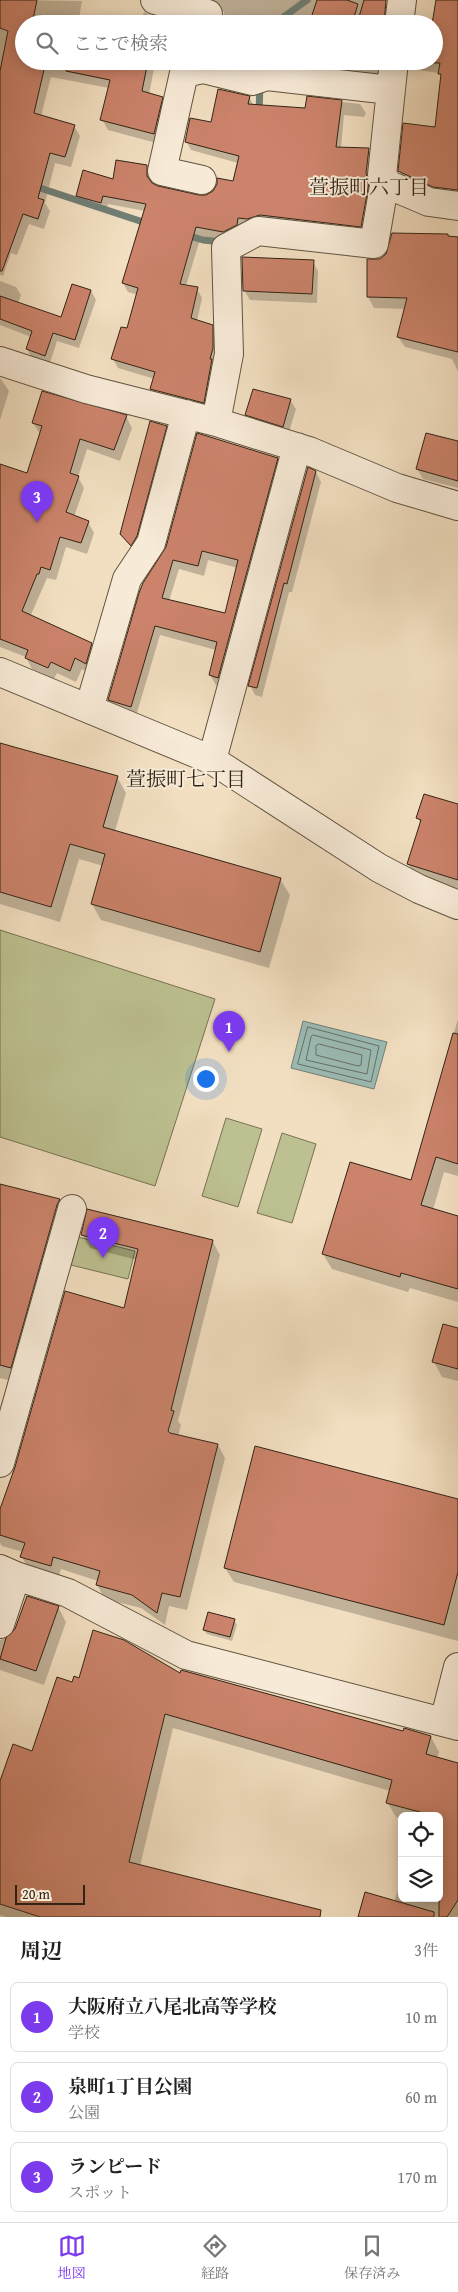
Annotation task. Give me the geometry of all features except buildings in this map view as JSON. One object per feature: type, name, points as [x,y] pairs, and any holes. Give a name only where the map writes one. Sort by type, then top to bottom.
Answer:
[{"type":"street","points":[[155,0],[208,15]]},
{"type":"street","points":[[400,15],[402,0]]},
{"type":"street","points":[[189,70],[184,73],[162,171],[202,180]]},
{"type":"street","points":[[207,70],[252,81],[268,76],[390,90]]},
{"type":"street","points":[[393,70],[382,175],[389,185],[429,202],[458,206]]},
{"type":"street","points":[[216,422],[229,354],[226,248],[258,231],[374,244],[385,180]]},
{"type":"street","points":[[0,361],[86,389],[216,422],[297,447],[397,488],[458,506]]},
{"type":"street","points":[[90,709],[127,580],[151,542],[186,414]]},
{"type":"street","points":[[212,760],[297,447]]},
{"type":"street","points":[[0,672],[212,760],[379,868],[419,889],[458,905]]},
{"type":"street","points":[[0,1462],[72,1209]]},
{"type":"street","points":[[0,1624],[8,1572],[68,1593],[186,1655],[451,1724],[458,1667]]},
{"type":"green space","points":[[0,930],[215,999],[155,1186],[0,1137]]},
{"type":"green space","points":[[226,1118],[262,1129],[238,1207],[202,1196]]},
{"type":"green space","points":[[282,1133],[316,1144],[292,1223],[257,1213]]},
{"type":"green space","points":[[78,1237],[135,1251],[128,1279],[71,1265]]},
{"type":"water","points":[[303,1021],[387,1042],[374,1089],[291,1068]]},
{"type":"waterway","points":[[286,15],[307,0]]},
{"type":"waterway","points":[[259,113],[260,84]]},
{"type":"waterway","points":[[34,186],[149,224]]},
{"type":"waterway","points":[[186,235],[203,240],[222,242]]},
{"type":"place","name":"ランピード","points":[[37,522]]},
{"type":"place","name":"大阪府立八尾北高等学校","points":[[229,1052]]},
{"type":"place","name":"泉町1丁目公園","points":[[103,1258]]},
{"type":"district","name":"萱振町六丁目","points":[[369,186]]},
{"type":"district","name":"萱振町七丁目","points":[[186,778]]}]
